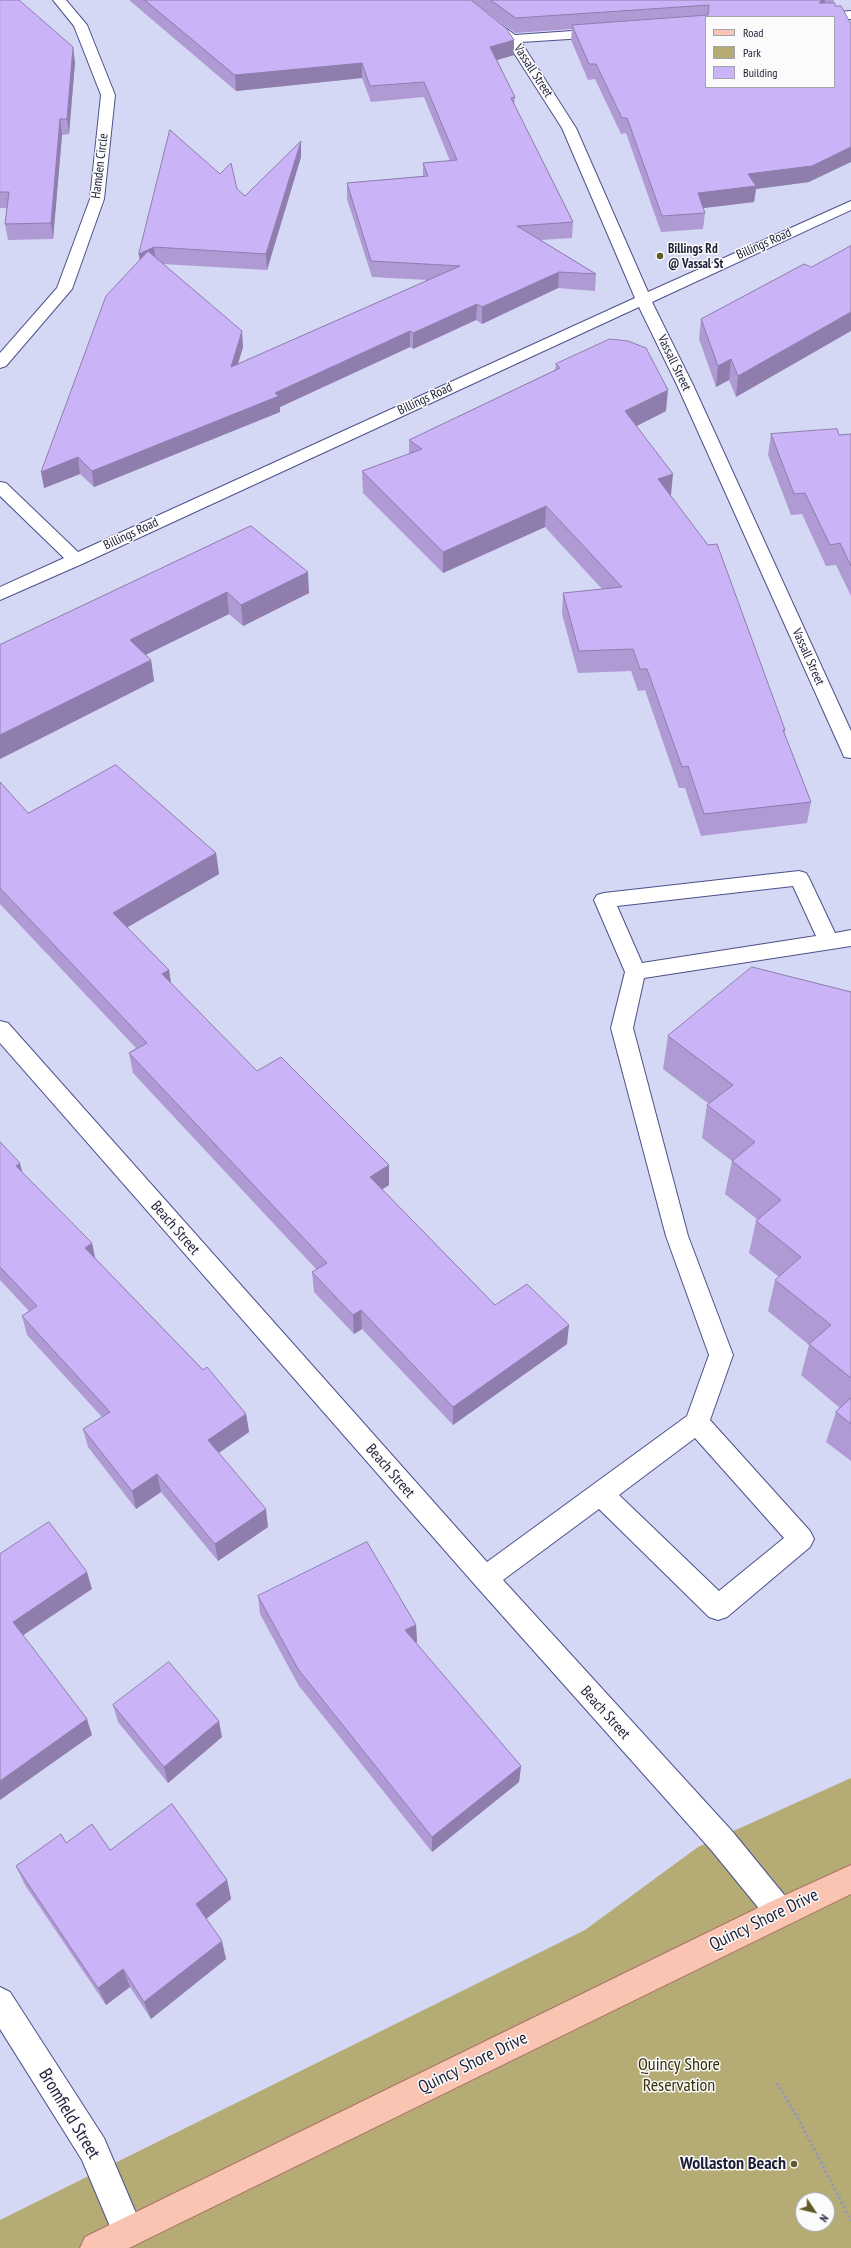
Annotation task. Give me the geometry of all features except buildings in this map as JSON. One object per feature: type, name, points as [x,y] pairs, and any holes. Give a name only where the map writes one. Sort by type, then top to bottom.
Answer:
[{"type":"main road","name":"Quincy Shore Drive","points":[[96,2248],[780,1912],[851,1879]]},
{"type":"street","name":"Hamden Circle","points":[[0,363],[64,289],[97,199],[108,96],[80,25],[59,0]]},
{"type":"street","name":"Vassall Street","points":[[460,0],[512,39],[569,128],[643,299],[688,392],[851,752]]},
{"type":"street","points":[[835,16],[851,15]]},
{"type":"street","points":[[512,39],[613,32]]},
{"type":"street","name":"Billings Road","points":[[0,594],[851,204]]},
{"type":"street","points":[[0,487],[76,560]]},
{"type":"street","points":[[484,1578],[698,1423],[721,1355],[677,1236],[622,1028],[635,972],[604,900],[799,878],[828,940]]},
{"type":"street","points":[[635,972],[828,940],[851,938]]},
{"type":"street","name":"Beach Street","points":[[0,1029],[484,1578],[713,1831],[780,1912]]},
{"type":"street","points":[[601,1494],[718,1608],[802,1539],[698,1423]]},
{"type":"street","name":"Bromfield Street","points":[[0,2002],[93,2149],[128,2232]]},
{"type":"path","points":[[777,2083],[803,2127],[851,2221]]},
{"type":"green space","name":"Quincy Shore Reservation","points":[[851,1778],[851,2248],[0,2248],[0,2220],[585,1930],[698,1847]]},
{"type":"place","name":"Billings Rd @ Vassal St","points":[[660,256]]},
{"type":"place","name":"Wollaston Beach","points":[[794,2164]]}]
